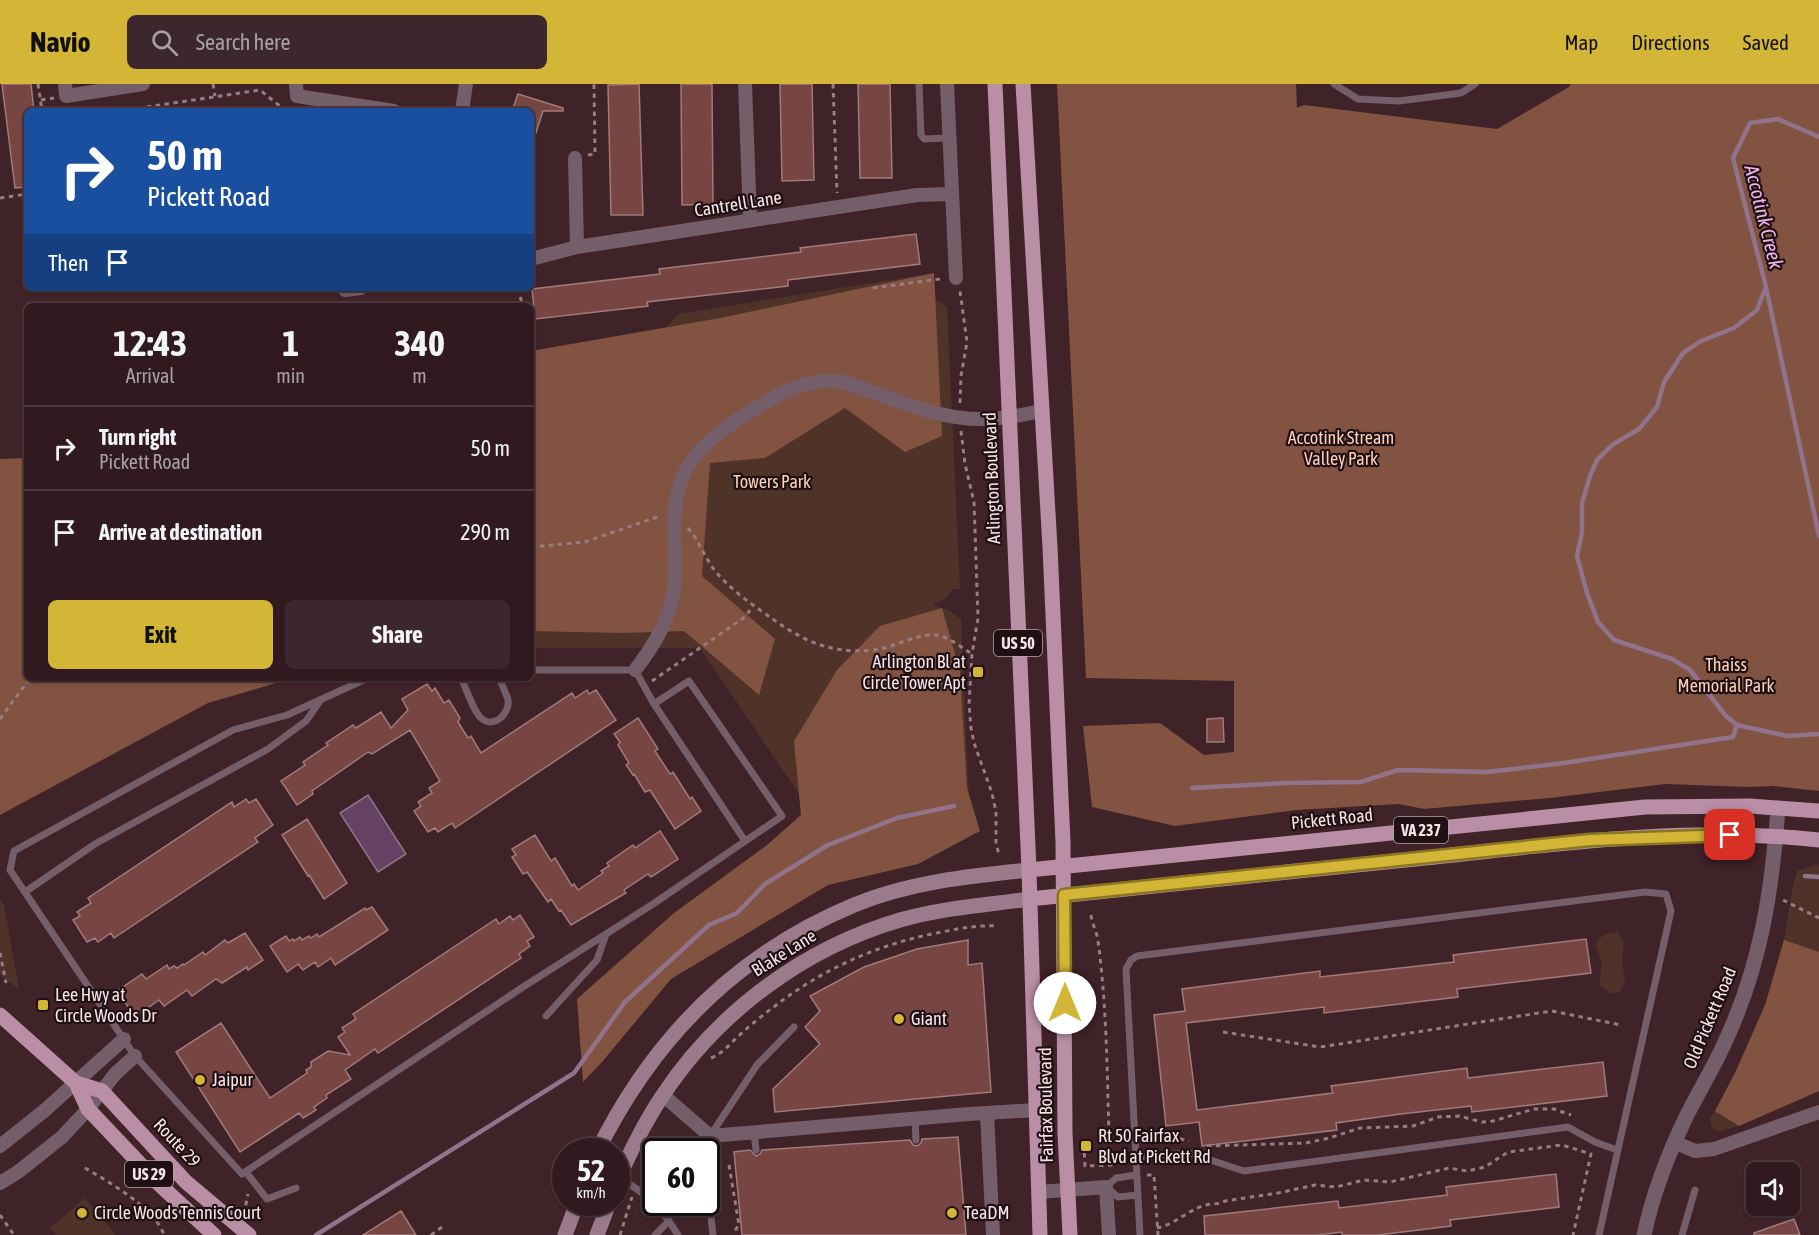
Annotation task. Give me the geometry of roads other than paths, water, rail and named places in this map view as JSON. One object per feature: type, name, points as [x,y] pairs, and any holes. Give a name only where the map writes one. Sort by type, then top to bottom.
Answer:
[{"type":"main road","name":"Arlington Boulevard","points":[[996,84],[1029,870]]},
{"type":"main road","name":"US 50","points":[[1023,84],[1042,411],[1064,867]]},
{"type":"main road","name":"Pickett Road","points":[[1029,870],[1645,807],[1778,808],[1819,811]]},
{"type":"main road","name":"VA 237","points":[[1064,895],[1590,840],[1698,835],[1776,836],[1819,840]]},
{"type":"main road","name":"Fairfax Boulevard","points":[[1064,867],[1065,1133],[1070,1235]]},
{"type":"main road","name":"Fairfax Boulevard","points":[[1029,870],[1040,1235]]},
{"type":"main road","name":"Blake Lane","points":[[604,1138],[623,1103],[661,1048],[706,1000],[765,952],[818,922],[856,904],[875,898],[944,880],[1029,870]]},
{"type":"main road","name":"Blake Lane","points":[[630,1153],[663,1095],[698,1050],[737,1010],[780,977],[822,951],[846,939],[900,920],[959,907],[1064,895]]},
{"type":"main road","name":"US 29","points":[[0,1015],[76,1083],[88,1109],[159,1184],[214,1235]]},
{"type":"main road","name":"US 29","points":[[76,1083],[102,1091]]},
{"type":"main road","name":"Route 29","points":[[102,1091],[186,1182],[249,1235]]},
{"type":"main road","points":[[565,1235],[572,1216]]},
{"type":"main road","points":[[597,1235],[604,1216]]},
{"type":"street","points":[[65,84],[66,96],[143,84]]},
{"type":"street","points":[[296,84],[297,96],[375,108]]},
{"type":"street","points":[[462,108],[466,84]]},
{"type":"street","points":[[745,84],[750,220]]},
{"type":"street","points":[[947,84],[956,278]]},
{"type":"street","points":[[575,158],[577,247]]},
{"type":"street","name":"Cantrell Lane","points":[[534,258],[577,247],[750,220],[916,195],[952,194]]},
{"type":"street","points":[[635,670],[660,634],[672,598],[675,573],[676,495],[681,481],[693,459],[706,445],[757,408],[802,385],[816,381],[844,382],[906,403],[959,417],[987,419],[1042,411]]},
{"type":"street","name":"Old Pickett Road","points":[[1644,1235],[1660,1173],[1725,1043],[1756,961],[1770,894],[1778,808]]},
{"type":"street","points":[[0,1146],[36,1118],[124,1039]]},
{"type":"street","points":[[0,1182],[49,1149],[88,1109],[115,1074],[135,1056]]},
{"type":"street","points":[[663,1095],[710,1136],[1036,1110]]},
{"type":"street","points":[[1674,1142],[1695,1151],[1714,1149],[1819,1112]]},
{"type":"street","points":[[987,1113],[993,1235]]},
{"type":"street","points":[[1039,1192],[1106,1187],[1109,1235]]},
{"type":"lane","points":[[919,84],[921,135],[924,139],[949,138]]},
{"type":"lane","points":[[1334,84],[1358,99],[1398,101],[1461,93],[1475,84]]},
{"type":"lane","points":[[534,670],[635,670],[654,704],[745,841]]},
{"type":"lane","points":[[362,681],[287,715],[233,730],[14,850],[10,870],[135,1056],[242,1174],[782,816],[688,681],[654,704]]},
{"type":"lane","points":[[462,681],[479,717],[488,722],[498,721],[507,712],[508,701],[500,681]]},
{"type":"lane","points":[[25,892],[95,844],[268,749],[306,721],[321,700]]},
{"type":"lane","points":[[1140,1235],[1126,969],[1131,960],[1137,956],[1645,892],[1666,894],[1671,911],[1628,1113],[1617,1150],[1599,1235]]},
{"type":"lane","points":[[546,1016],[597,960],[606,934]]},
{"type":"lane","points":[[710,1136],[757,1065],[794,1027]]},
{"type":"lane","points":[[915,1118],[916,1140]]},
{"type":"lane","points":[[1135,1157],[1189,1153],[1244,1171],[1568,1127],[1594,1142],[1617,1150]]},
{"type":"lane","points":[[754,1132],[756,1150]]},
{"type":"lane","points":[[246,1172],[267,1198],[296,1188]]},
{"type":"lane","points":[[1136,1176],[1116,1178],[1106,1187],[1118,1197],[1138,1195]]},
{"type":"lane","points":[[630,1185],[644,1193],[669,1221],[678,1235]]},
{"type":"lane","points":[[1682,1235],[1695,1190]]},
{"type":"lane","points":[[711,1216],[713,1235]]},
{"type":"lane","points":[[655,1235],[669,1221]]},
{"type":"waterway","name":"Accotink Creek","points":[[1819,137],[1778,119],[1750,123],[1733,158],[1766,287],[1757,310],[1734,328],[1701,341],[1683,353],[1664,382],[1657,407],[1639,429],[1612,445],[1597,460],[1582,503],[1582,532],[1577,556],[1598,622],[1614,640],[1672,659],[1690,670],[1726,716],[1737,725],[1787,736],[1819,734]]},
{"type":"waterway","name":"Accotink Creek","points":[[1766,287],[1819,536]]},
{"type":"waterway","points":[[1192,788],[1361,782],[1398,770],[1487,772],[1564,763],[1733,737],[1737,725]]},
{"type":"waterway","points":[[316,1235],[574,1073],[625,1002],[709,925],[737,913],[765,884],[828,845],[897,818],[954,806]]},
{"type":"waterway","points":[[1805,876],[1819,877]]},
{"type":"place","name":"Arlington Bl at Circle Tower Apt","points":[[978,672]]},
{"type":"place","name":"Lee Hwy at Circle Woods Dr","points":[[43,1005]]},
{"type":"place","name":"Giant","points":[[899,1019]]},
{"type":"place","name":"Jaipur","points":[[200,1080]]},
{"type":"place","name":"Rt 50 Fairfax Blvd at Pickett Rd","points":[[1086,1146]]},
{"type":"place","name":"Circle Woods Tennis Court","points":[[82,1213]]},
{"type":"place","name":"TeaDM","points":[[952,1213]]},
{"type":"park label","name":"Accotink Stream Valley Park","points":[[1341,448]]},
{"type":"park label","name":"Towers Park","points":[[772,482]]},
{"type":"park label","name":"Thaiss Memorial Park","points":[[1726,675]]}]
